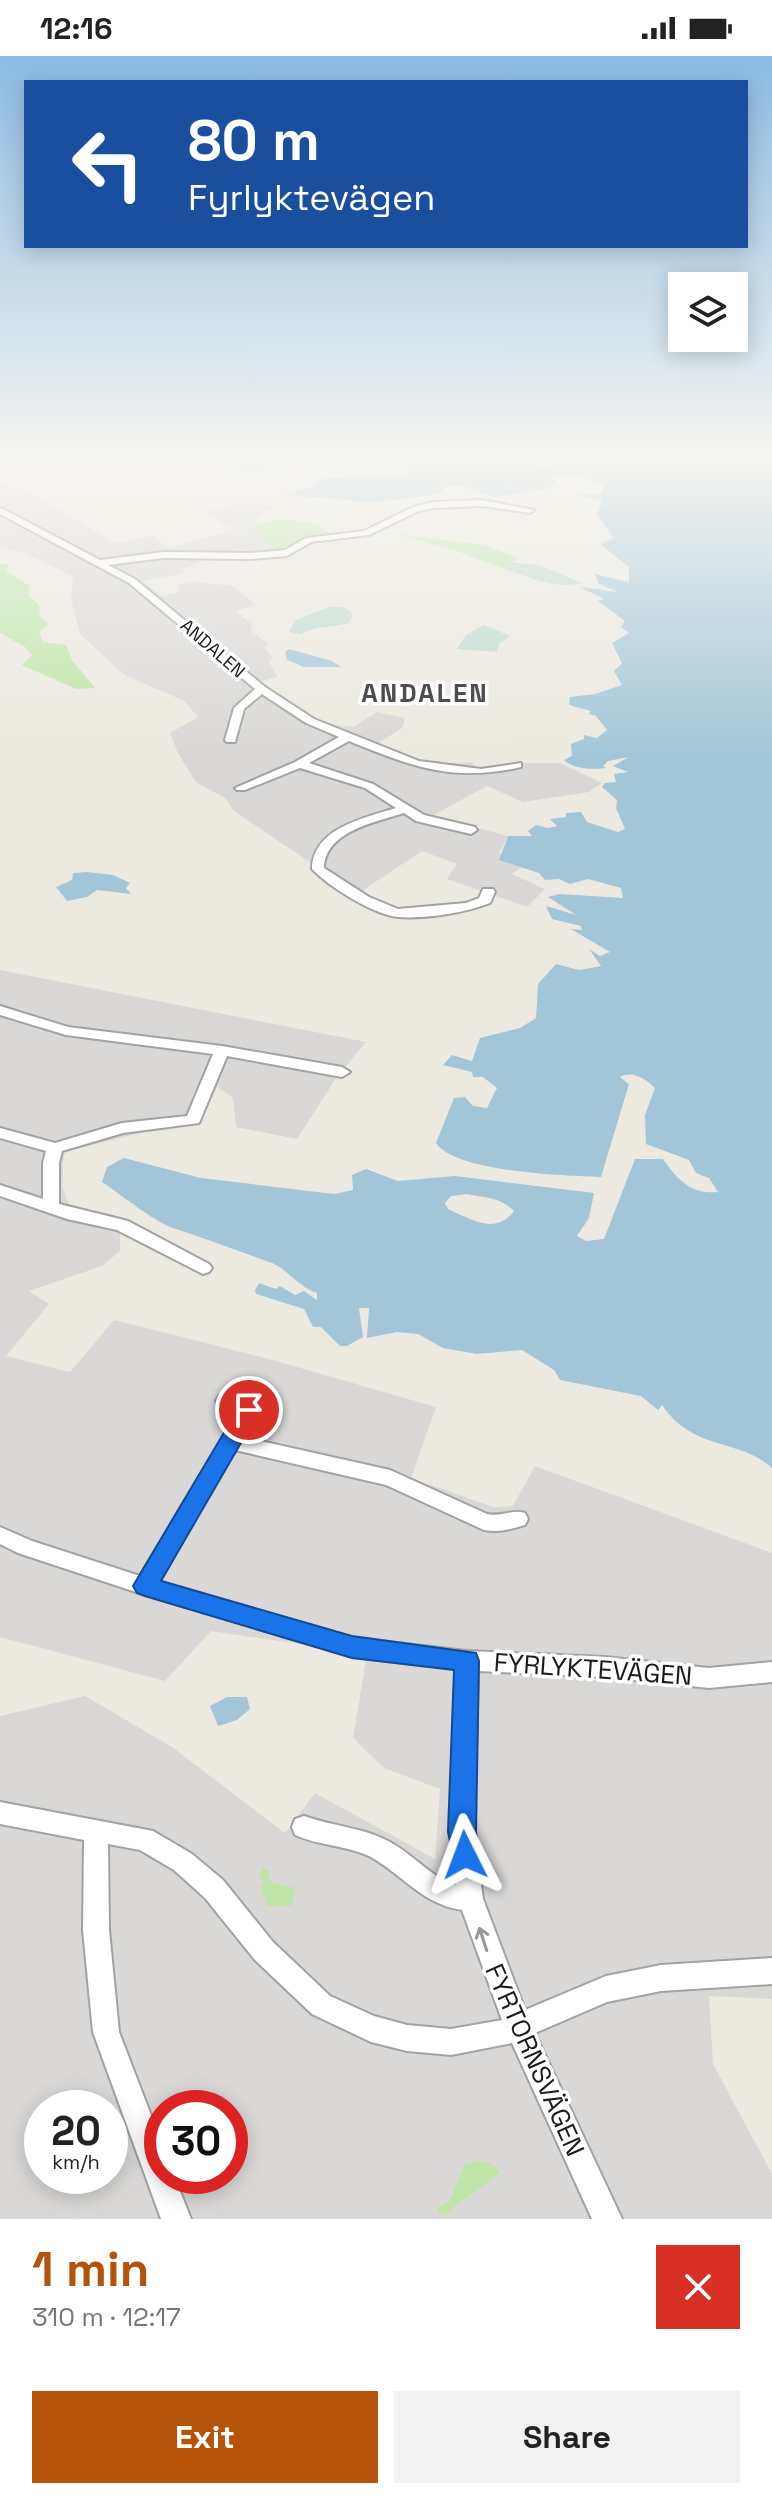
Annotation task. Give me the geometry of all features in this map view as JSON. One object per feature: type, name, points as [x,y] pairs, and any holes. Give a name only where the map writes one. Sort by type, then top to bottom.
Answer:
[{"type":"street","name":"ANDALEN","points":[[85,555],[164,604],[261,689],[310,721],[417,764],[481,772],[517,765]]},
{"type":"street","points":[[100,563],[163,555],[263,555]]},
{"type":"street","name":"ANDALEN","points":[[231,740],[239,708],[261,689]]},
{"type":"street","points":[[241,788],[299,764],[347,737]]},
{"type":"street","points":[[299,764],[369,786],[420,818],[471,830]]},
{"type":"street","points":[[403,810],[335,835],[318,860],[318,869],[364,900],[397,913],[468,907],[485,900],[488,892]]},
{"type":"street","points":[[0,1010],[66,1031],[222,1050],[342,1072]]},
{"type":"street","points":[[0,1133],[55,1148],[122,1128],[193,1120],[222,1050]]},
{"type":"street","points":[[49,1208],[55,1195],[49,1159],[55,1148]]},
{"type":"street","points":[[0,1190],[49,1208],[122,1225],[203,1268]]},
{"type":"street","points":[[145,1586],[249,1410],[226,1401]]},
{"type":"street","points":[[231,1442],[390,1478],[484,1522],[496,1524],[518,1519]]},
{"type":"street","name":"FYRLYKTEVÄGEN","points":[[0,1535],[145,1586],[352,1647],[467,1661],[561,1664],[709,1678],[772,1672]]},
{"type":"street","name":"FYRTORNSVÄGEN","points":[[467,1661],[462,1832],[470,1899],[519,2029],[607,2219]]},
{"type":"street","points":[[0,1813],[144,1839],[183,1862],[214,1889],[297,1985],[340,2015],[371,2029],[407,2038],[451,2042],[519,2029],[560,2006],[606,1989],[661,1978],[772,1971]]},
{"type":"street","points":[[304,1827],[319,1835],[366,1843],[434,1888],[456,1899],[470,1899]]},
{"type":"street","points":[[96,1831],[96,1930],[106,2032],[176,2219]]},
{"type":"shaded area","points":[[28,555],[281,555],[191,557],[200,562],[183,569],[183,573],[143,581],[162,596],[179,592],[180,584],[192,581],[232,586],[257,605],[235,611],[253,625],[250,630],[268,644],[264,648],[273,658],[269,662],[278,677],[258,682],[325,724],[354,727],[377,712],[405,718],[402,728],[377,744],[419,761],[441,765],[472,762],[476,770],[523,763],[560,763],[602,783],[589,792],[523,802],[487,786],[432,816],[508,836],[499,853],[510,864],[523,867],[512,874],[545,889],[527,907],[447,879],[457,864],[422,851],[357,894],[234,811],[225,798],[196,782],[170,733],[198,717],[184,701],[123,674],[80,634],[71,598],[73,576]]},
{"type":"shaded area","points":[[614,555],[772,555],[772,1468],[746,1452],[702,1438],[675,1420],[662,1405],[658,1410],[641,1396],[560,1380],[554,1370],[522,1350],[477,1354],[443,1348],[418,1334],[397,1332],[367,1338],[369,1308],[359,1308],[363,1337],[347,1346],[340,1346],[321,1327],[313,1327],[304,1309],[256,1294],[255,1290],[259,1283],[276,1289],[280,1286],[295,1295],[304,1291],[317,1300],[317,1293],[272,1263],[168,1226],[102,1182],[107,1167],[124,1158],[201,1178],[334,1194],[353,1190],[352,1175],[366,1169],[398,1181],[455,1176],[594,1193],[589,1218],[577,1236],[586,1241],[604,1239],[635,1159],[663,1159],[692,1188],[718,1192],[709,1178],[696,1173],[689,1160],[646,1144],[645,1115],[655,1088],[634,1075],[620,1077],[629,1084],[601,1177],[487,1166],[447,1153],[436,1143],[454,1098],[465,1097],[473,1106],[487,1108],[497,1088],[483,1077],[473,1077],[472,1072],[443,1065],[452,1055],[472,1061],[480,1038],[520,1028],[536,1018],[538,984],[556,964],[579,970],[601,966],[589,949],[600,956],[610,952],[571,929],[582,930],[581,926],[552,919],[546,906],[576,915],[548,897],[559,894],[623,898],[621,888],[588,879],[570,884],[559,879],[545,880],[539,873],[499,860],[508,836],[532,836],[528,831],[536,825],[548,828],[557,826],[550,819],[566,817],[566,813],[581,812],[587,822],[618,832],[625,829],[616,808],[617,800],[602,787],[605,783],[616,782],[614,774],[628,772],[613,766],[629,757],[608,761],[603,766],[606,768],[595,769],[578,767],[564,760],[572,756],[571,744],[584,739],[584,735],[597,738],[607,730],[596,716],[589,714],[591,711],[569,705],[570,697],[595,694],[622,685],[614,671],[622,663],[612,643],[629,633],[621,627],[625,621],[598,601],[604,599],[580,587],[618,592],[599,584],[595,574],[629,582],[629,567]],"holes":[[[467,1194],[498,1201],[514,1211],[507,1219],[491,1224],[474,1221],[448,1209],[445,1203],[451,1196]]]},
{"type":"shaded area","points":[[508,562],[539,565],[582,583],[562,585],[542,582],[504,569]]},
{"type":"shaded area","points":[[329,607],[344,607],[353,614],[349,623],[300,634],[289,632],[296,620]]},
{"type":"shaded area","points":[[484,625],[510,636],[499,644],[497,652],[457,649],[466,635]]},
{"type":"shaded area","points":[[289,649],[332,661],[341,667],[304,667],[287,660],[285,652]]},
{"type":"shaded area","points":[[73,873],[113,875],[130,883],[126,888],[131,894],[97,890],[87,897],[67,901],[56,887],[72,880]]},
{"type":"shaded area","points":[[0,970],[366,1042],[336,1078],[297,1139],[236,1127],[233,1098],[217,1087],[202,1118],[64,1152],[62,1187],[70,1206],[114,1215],[120,1229],[120,1251],[102,1266],[29,1291],[49,1304],[6,1356],[70,1372],[114,1320],[269,1359],[436,1407],[411,1478],[493,1507],[513,1506],[535,1466],[772,1553],[772,1999],[709,1996],[713,2064],[772,2174],[772,2219],[0,2219],[0,1716],[85,1696],[172,1747],[285,1833],[315,1793],[435,1859],[440,1789],[384,1768],[353,1738],[367,1654],[211,1631],[165,1681],[0,1637]]},
{"type":"shaded area","points":[[227,1697],[247,1697],[250,1709],[237,1720],[218,1726],[210,1706]]},
{"type":"green space","points":[[467,555],[510,555],[521,559],[509,562],[504,569]]},
{"type":"green space","points":[[0,564],[10,565],[6,571],[30,586],[28,595],[39,605],[40,617],[49,625],[39,632],[43,642],[66,645],[72,660],[95,688],[76,689],[22,665],[32,655],[25,647],[0,633]]},
{"type":"green space","points":[[263,1868],[271,1872],[268,1876],[271,1883],[296,1888],[292,1906],[267,1906],[260,1886],[264,1883],[259,1875]]},
{"type":"green space","points":[[478,2161],[491,2163],[500,2173],[442,2216],[437,2208],[449,2202],[465,2164]]},
{"type":"district","name":"ANDALEN","points":[[425,693]]},
{"type":"route","points":[[249,1410],[145,1586],[352,1647],[467,1661],[462,1832],[465,1855]]}]
